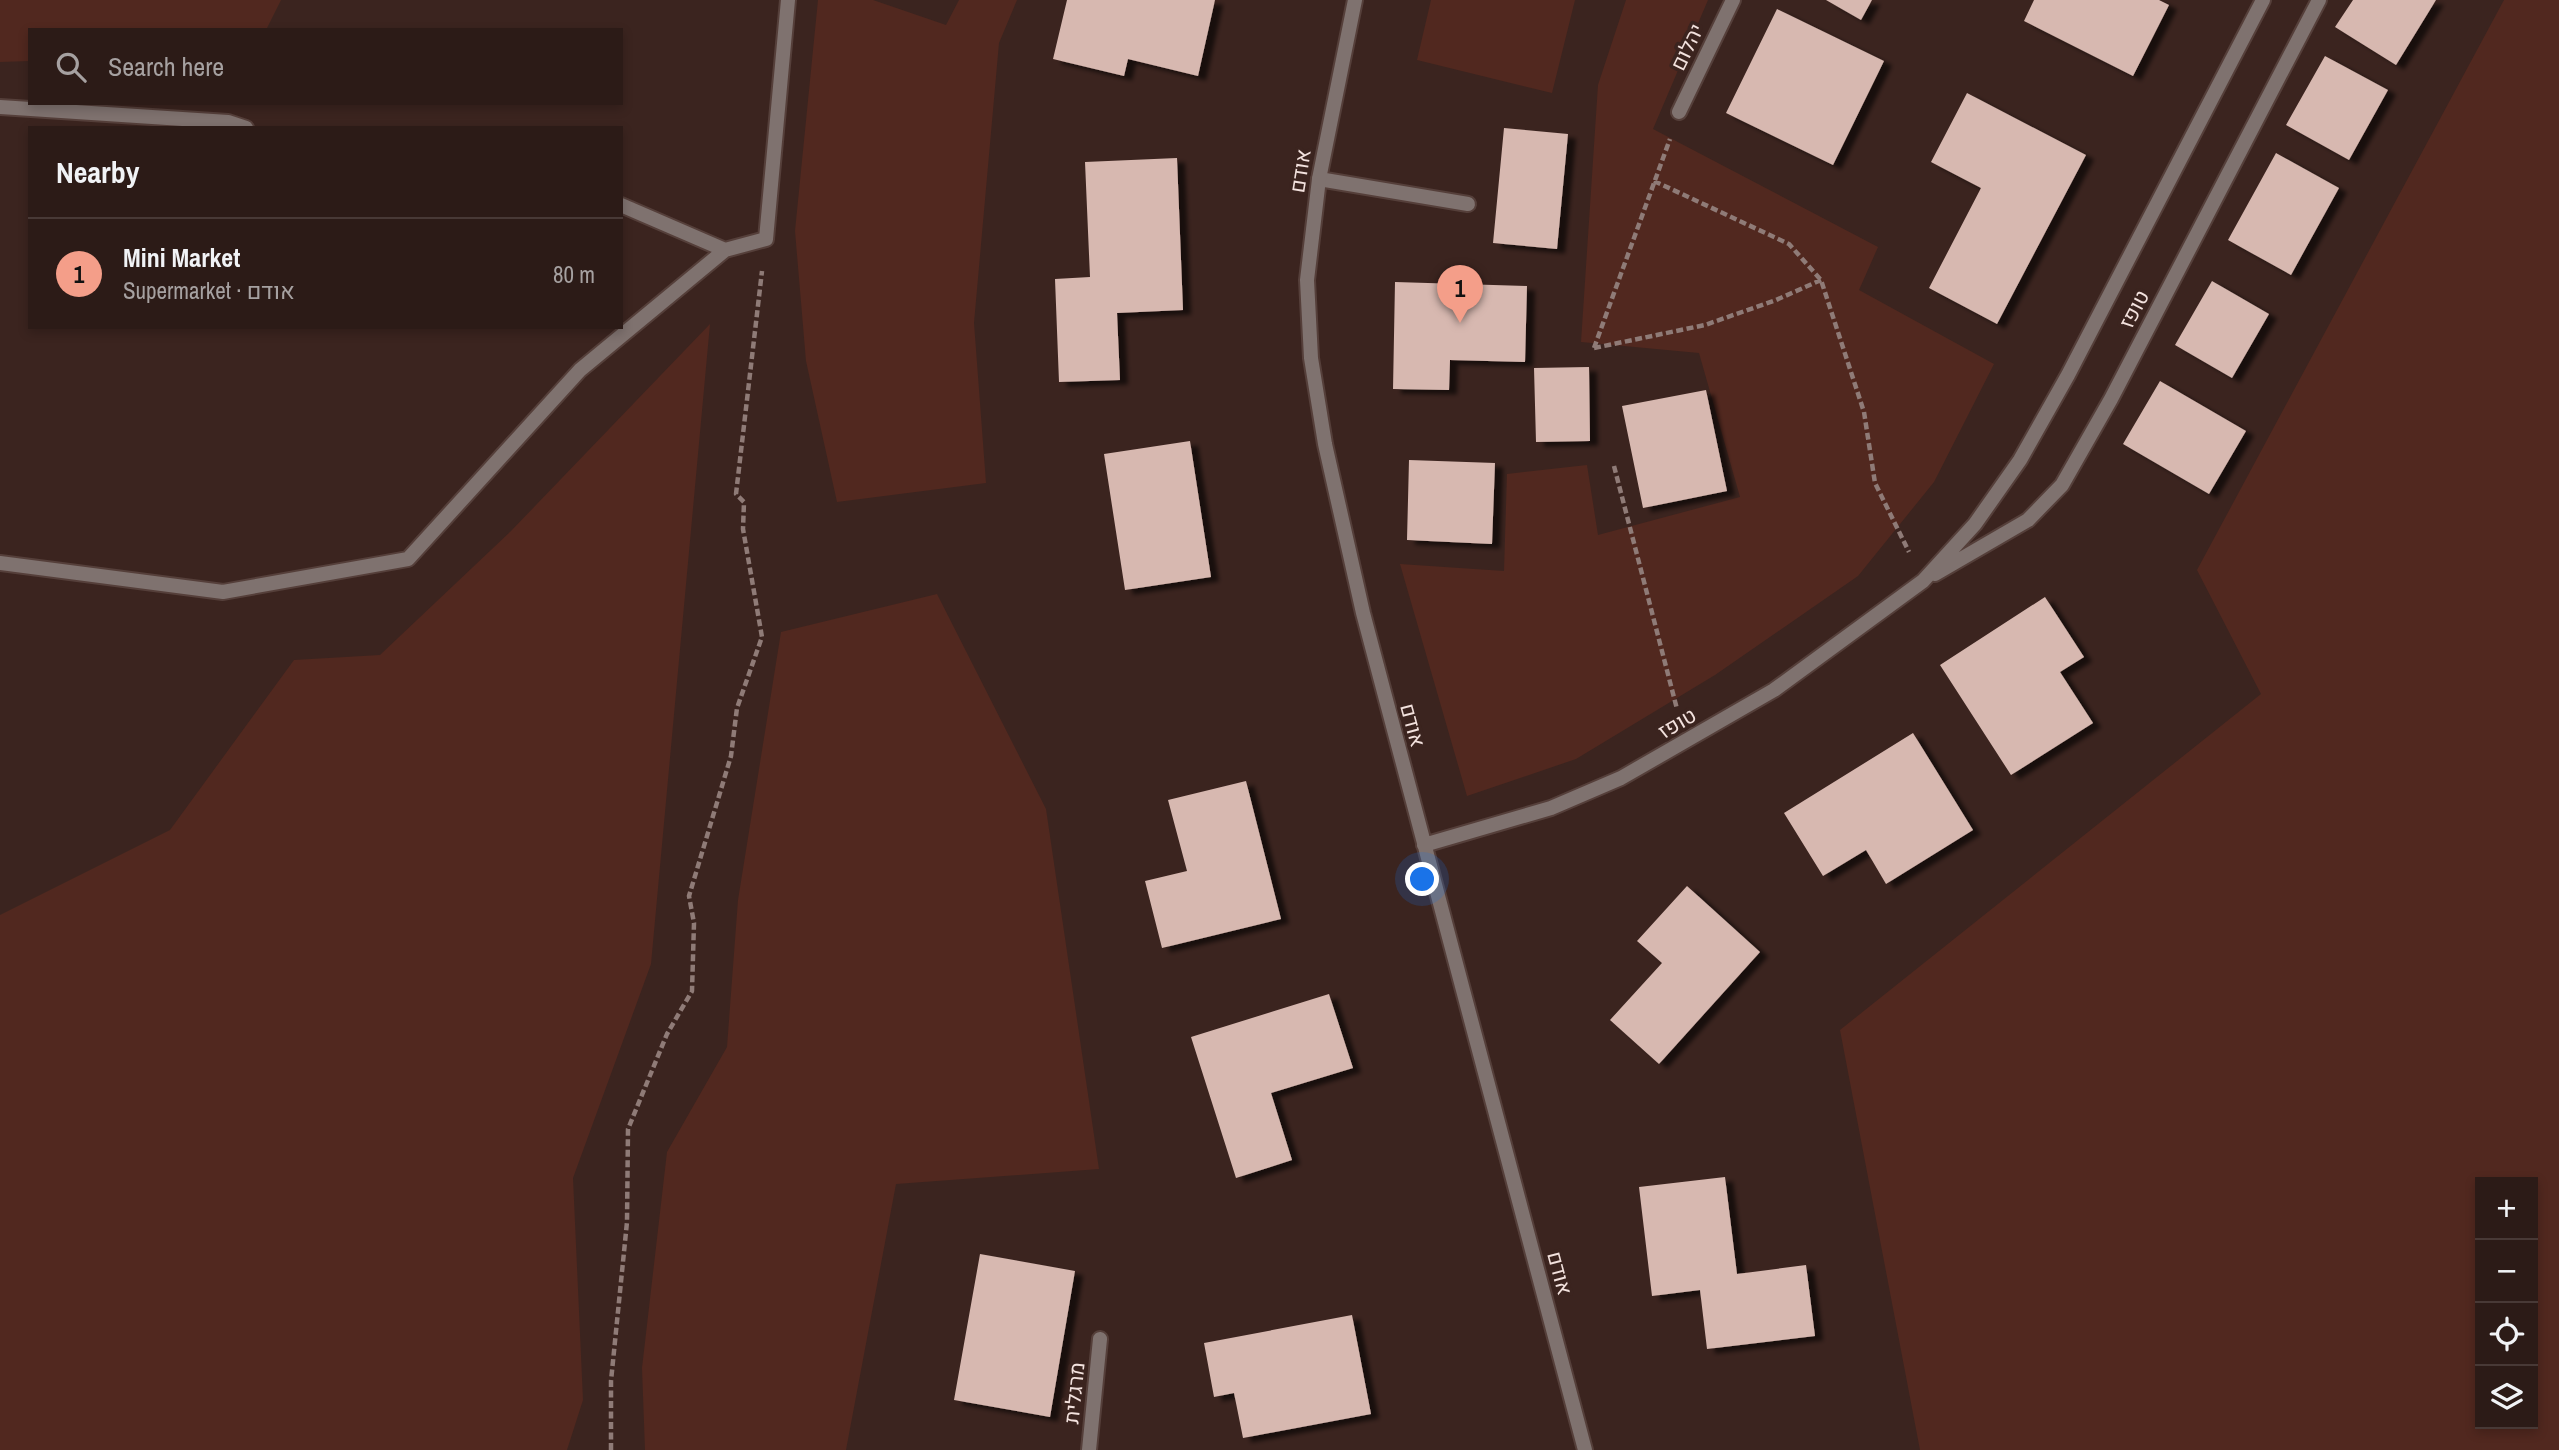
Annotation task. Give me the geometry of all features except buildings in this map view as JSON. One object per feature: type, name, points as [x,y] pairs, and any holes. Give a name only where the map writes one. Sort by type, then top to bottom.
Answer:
[{"type":"street","points":[[0,563],[223,592],[408,559],[580,370],[725,250],[766,239],[788,0]]},
{"type":"street","name":"אודם","points":[[1355,0],[1319,179],[1307,279],[1311,358],[1325,444],[1363,613],[1585,1450]]},
{"type":"street","name":"יהלום","points":[[1679,112],[1733,0]]},
{"type":"street","name":"טופז","points":[[1923,581],[1975,524],[2020,460],[2068,376],[2263,0]]},
{"type":"street","name":"טופז","points":[[1424,845],[1551,808],[1620,778],[1774,690],[1923,581],[2028,520],[2062,485],[2110,399],[2319,0]]},
{"type":"street","points":[[0,107],[228,122],[240,126]]},
{"type":"street","points":[[1319,179],[1468,204]]},
{"type":"street","points":[[623,206],[725,250]]},
{"type":"street","name":"מרגלית","points":[[1089,1450],[1100,1339]]},
{"type":"path","points":[[1679,112],[1594,348],[1704,325],[1776,300],[1821,279]]},
{"type":"path","points":[[1654,181],[1789,244],[1821,279],[1864,412],[1875,482],[1923,581]]},
{"type":"path","points":[[611,1450],[611,1381],[627,1222],[628,1129],[667,1034],[692,991],[694,923],[689,896],[731,756],[737,708],[762,637],[743,529],[744,502],[736,494],[766,239]]},
{"type":"path","points":[[1614,466],[1685,743]]},
{"type":"shaded area","points":[[0,0],[281,0],[267,28],[28,28],[28,61],[0,62]]},
{"type":"shaded area","points":[[818,0],[873,0],[946,25],[959,0],[1017,0],[999,43],[974,323],[986,483],[837,502],[806,361],[795,231]]},
{"type":"shaded area","points":[[1431,0],[1575,0],[1552,93],[1417,60]]},
{"type":"shaded area","points":[[1626,0],[1708,0],[1653,129],[1878,247],[1859,290],[1994,364],[1934,482],[1858,576],[1715,675],[1576,759],[1467,796],[1400,564],[1504,571],[1507,474],[1587,465],[1598,535],[1740,497],[1699,353],[1581,342],[1598,85]]},
{"type":"shaded area","points":[[2504,0],[2559,0],[2559,1450],[1920,1450],[1840,1030],[2261,694],[2197,570]]},
{"type":"shaded area","points":[[710,324],[651,964],[573,1178],[583,1400],[567,1450],[0,1450],[0,915],[170,830],[294,660],[380,655],[511,531]]},
{"type":"shaded area","points":[[937,594],[1046,809],[1099,1169],[896,1184],[846,1450],[645,1450],[642,1368],[667,1152],[727,1047],[738,900],[781,632]]},
{"type":"place","name":"Mini Market","points":[[1460,323]]}]
